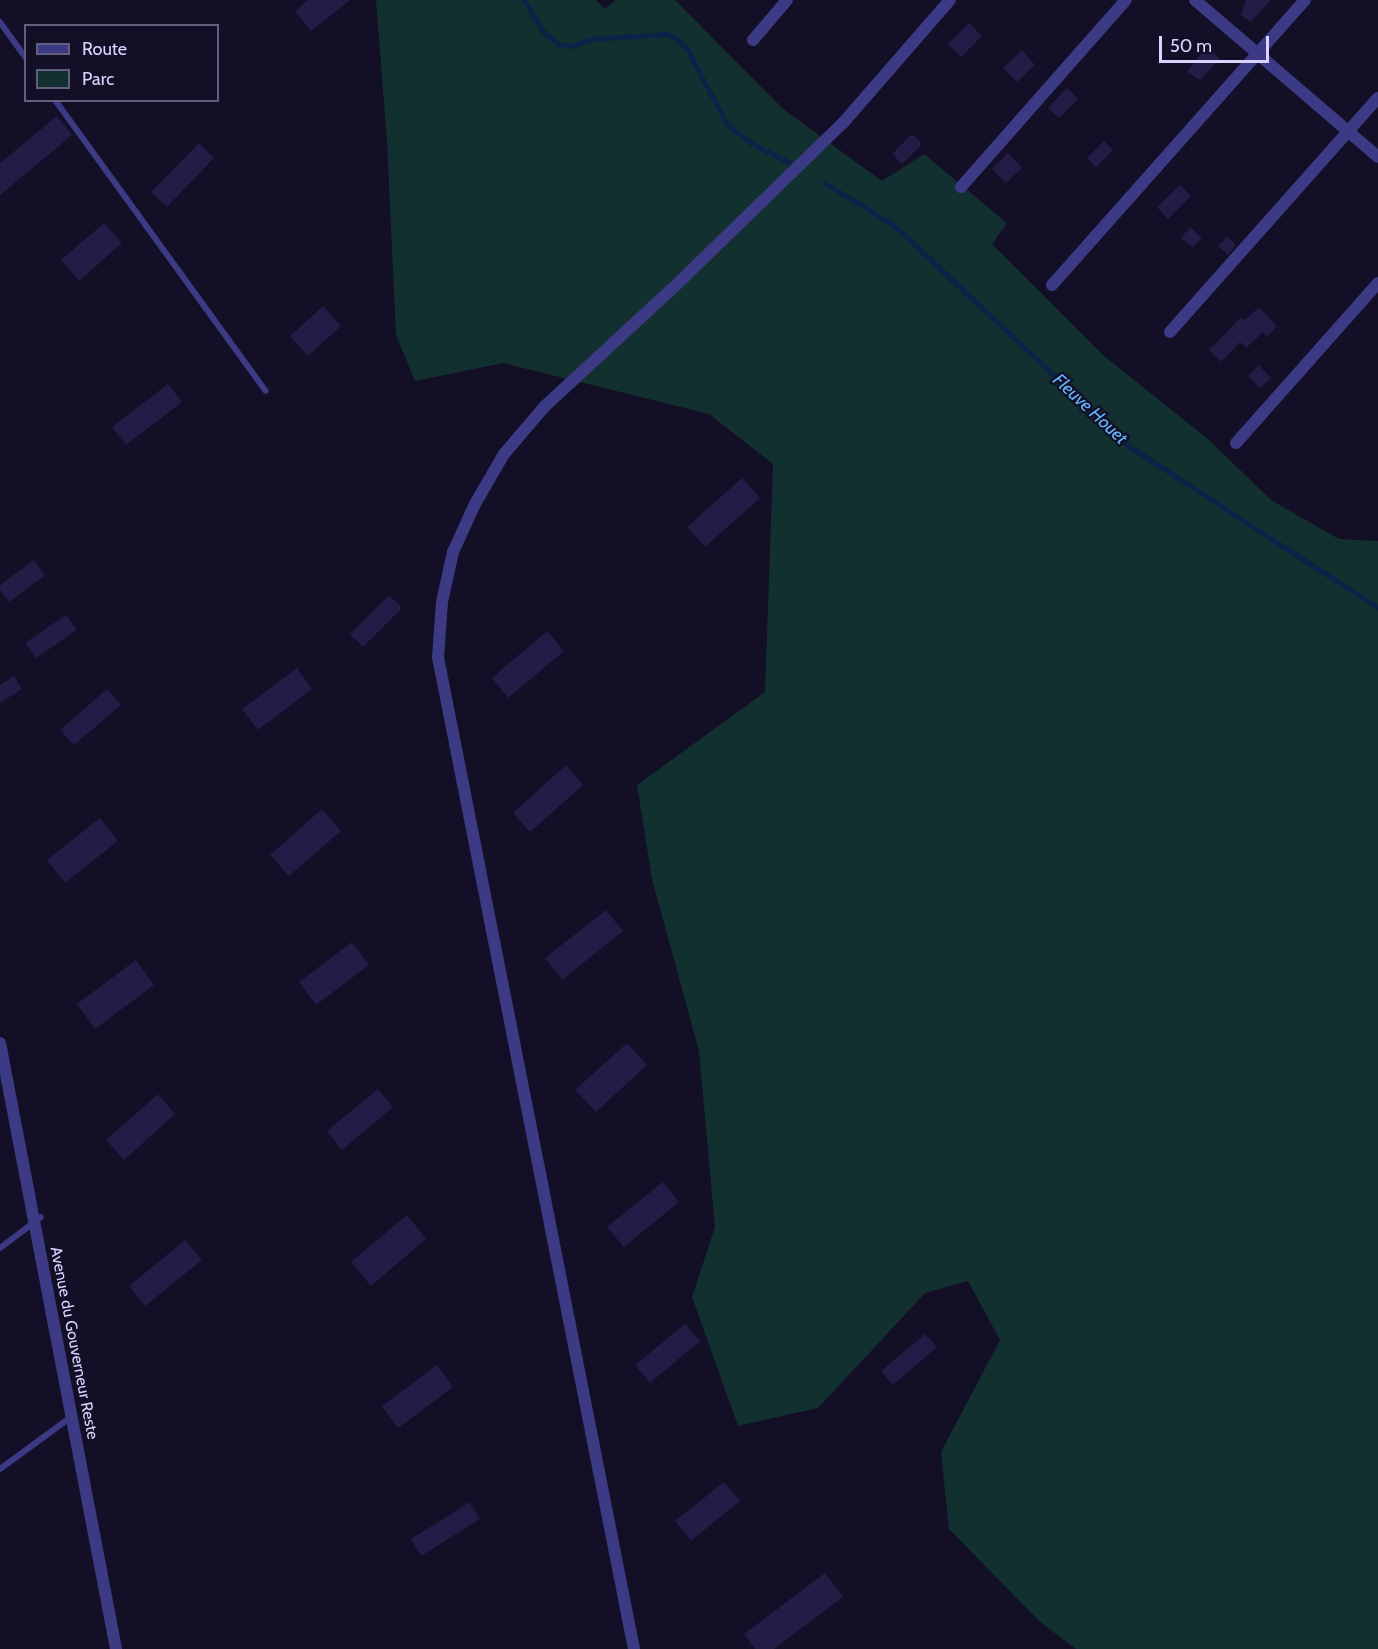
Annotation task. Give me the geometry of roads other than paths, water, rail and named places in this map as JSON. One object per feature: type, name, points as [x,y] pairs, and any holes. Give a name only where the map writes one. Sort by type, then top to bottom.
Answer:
[{"type":"street","points":[[753,40],[787,0]]},
{"type":"street","points":[[634,1649],[438,657],[442,602],[453,552],[475,504],[504,454],[544,406],[671,290],[843,123],[950,0]]},
{"type":"street","points":[[961,187],[1126,0]]},
{"type":"street","points":[[1195,0],[1378,157]]},
{"type":"street","points":[[1052,285],[1305,0]]},
{"type":"street","points":[[1170,332],[1378,98]]},
{"type":"street","points":[[1236,443],[1378,283]]},
{"type":"street","name":"Avenue du Gouverneur Reste","points":[[0,1042],[116,1649]]},
{"type":"lane","points":[[0,22],[24,55]]},
{"type":"lane","points":[[56,102],[266,391]]},
{"type":"lane","points":[[0,1248],[41,1217]]},
{"type":"lane","points":[[0,1469],[71,1417]]},
{"type":"waterway","name":"Fleuve Houet","points":[[524,0],[544,32],[559,44],[572,46],[591,39],[667,34],[677,39],[687,48],[727,124],[751,143],[789,162]]},
{"type":"waterway","name":"Fleuve Houet","points":[[825,183],[894,225],[1129,446],[1378,608]]}]
